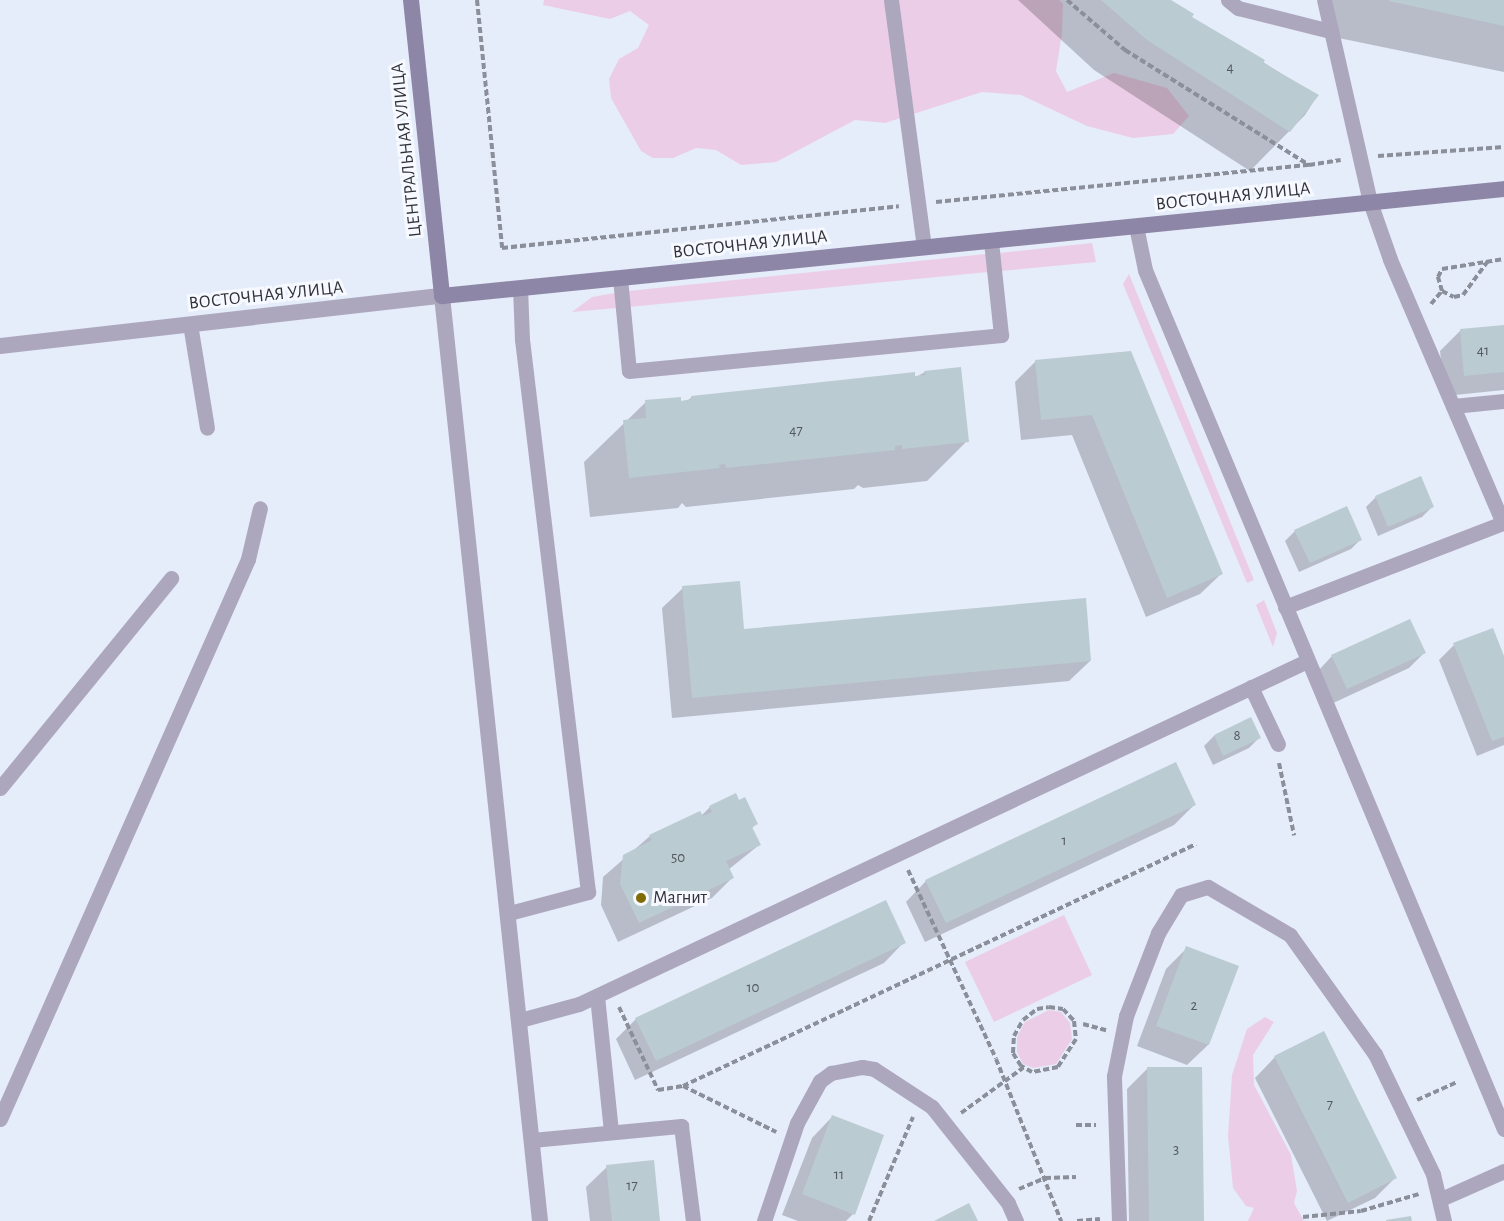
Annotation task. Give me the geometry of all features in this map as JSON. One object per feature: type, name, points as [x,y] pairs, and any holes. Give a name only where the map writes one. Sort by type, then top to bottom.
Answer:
[{"type":"main road","name":"ЦЕНТРАЛЬНАЯ УЛИЦА","points":[[411,0],[442,296]]},
{"type":"main road","name":"ВОСТОЧНАЯ УЛИЦА","points":[[442,296],[1504,189]]},
{"type":"street","name":"ВОСТОЧНАЯ УЛИЦА","points":[[0,346],[442,296]]},
{"type":"street","points":[[442,296],[540,1221]]},
{"type":"lane","points":[[891,0],[924,247]]},
{"type":"lane","points":[[1227,0],[1238,8],[1330,31]]},
{"type":"lane","points":[[1285,608],[1504,522],[1416,320],[1370,202],[1324,0]]},
{"type":"lane","points":[[1136,226],[1145,270],[1504,1129]]},
{"type":"lane","points":[[620,278],[629,371],[1001,335],[992,241]]},
{"type":"lane","points":[[509,913],[588,892],[522,339],[520,288]]},
{"type":"lane","points":[[190,324],[207,428]]},
{"type":"lane","points":[[1453,406],[1504,401]]},
{"type":"lane","points":[[0,1119],[248,559],[260,508]]},
{"type":"lane","points":[[0,788],[171,578]]},
{"type":"lane","points":[[520,1020],[597,996],[1307,661]]},
{"type":"lane","points":[[1251,687],[1278,744]]},
{"type":"lane","points":[[1119,1221],[1114,1076],[1126,1016],[1158,933],[1181,895],[1198,887],[1217,891],[1290,935],[1375,1054],[1440,1193],[1444,1221]]},
{"type":"lane","points":[[597,996],[610,1131]]},
{"type":"lane","points":[[764,1221],[792,1139],[825,1076],[862,1067],[874,1069],[932,1107],[1002,1196],[1016,1221]]},
{"type":"lane","points":[[532,1140],[681,1126],[693,1221]]},
{"type":"lane","points":[[1440,1193],[1504,1171]]},
{"type":"path","points":[[477,0],[502,248],[1359,158],[1504,147]]},
{"type":"path","points":[[1067,0],[1125,50],[1309,165]]},
{"type":"path","points":[[1488,261],[1463,295],[1454,297],[1442,291],[1438,277],[1442,269],[1488,261],[1504,259]]},
{"type":"path","points":[[1416,320],[1442,291]]},
{"type":"path","points":[[1278,744],[1294,835]]},
{"type":"path","points":[[611,989],[658,1090],[682,1086],[1196,844]]},
{"type":"path","points":[[900,853],[1005,1081],[1061,1221]]},
{"type":"path","points":[[1037,1009],[1063,1009],[1074,1021],[1077,1040],[1058,1067],[1032,1072],[1023,1068],[1013,1053],[1014,1036],[1023,1020],[1037,1009]]},
{"type":"path","points":[[945,1124],[1023,1068]]},
{"type":"path","points":[[682,1086],[792,1139]]},
{"type":"path","points":[[869,1221],[915,1113]]},
{"type":"path","points":[[1002,1196],[1045,1178],[1076,1177]]},
{"type":"path","points":[[1303,1217],[1361,1211],[1440,1193]]},
{"type":"shaded area","points":[[544,0],[1059,0],[1063,4],[1062,33],[1056,71],[1067,92],[1114,73],[1167,88],[1189,116],[1173,134],[1133,138],[1087,126],[1021,95],[982,92],[885,123],[855,120],[776,162],[741,165],[716,150],[696,148],[673,158],[653,158],[641,151],[611,98],[609,79],[619,59],[638,48],[649,25],[630,11],[610,19],[543,5]]},
{"type":"shaded area","points":[[1092,243],[1096,262],[1001,271],[999,253]]},
{"type":"shaded area","points":[[986,254],[988,272],[629,307],[628,291]]},
{"type":"shaded area","points":[[1129,274],[1254,580],[1247,583],[1123,284]]},
{"type":"shaded area","points":[[615,293],[616,308],[572,312],[592,297]]},
{"type":"shaded area","points":[[1264,600],[1277,633],[1273,647],[1256,605]]},
{"type":"shaded area","points":[[1064,915],[1092,975],[994,1022],[965,962]]},
{"type":"shaded area","points":[[1049,1010],[1061,1012],[1070,1023],[1072,1039],[1056,1064],[1033,1068],[1023,1064],[1017,1052],[1017,1037],[1025,1022]]},
{"type":"shaded area","points":[[1265,1017],[1274,1022],[1253,1055],[1254,1085],[1291,1155],[1297,1191],[1294,1203],[1304,1221],[1248,1221],[1254,1208],[1246,1206],[1233,1188],[1228,1136],[1232,1075],[1247,1029]]},
{"type":"building","points":[[1101,0],[1171,0],[1194,14],[1192,17],[1265,60],[1263,63],[1319,95],[1290,132],[1147,40]]},
{"type":"building","points":[[1389,0],[1504,0],[1504,26],[1389,1]]},
{"type":"building","points":[[1504,325],[1504,372],[1464,376],[1460,329]]},
{"type":"building","points":[[1131,351],[1223,574],[1167,598],[1092,415],[1041,420],[1035,360]]},
{"type":"building","points":[[961,367],[969,442],[902,449],[902,445],[895,446],[895,450],[726,468],[725,464],[719,465],[720,468],[629,478],[623,420],[646,418],[645,400],[681,397],[681,401],[692,399],[691,396],[915,372],[915,376],[926,375],[924,371]]},
{"type":"building","points":[[1421,476],[1434,507],[1388,527],[1375,496]]},
{"type":"building","points":[[1347,506],[1362,540],[1310,563],[1294,530]]},
{"type":"building","points":[[740,581],[744,629],[1086,598],[1091,661],[692,698],[682,586]]},
{"type":"building","points":[[1410,619],[1426,653],[1347,689],[1331,655]]},
{"type":"building","points":[[1493,628],[1504,656],[1504,737],[1492,741],[1453,643]]},
{"type":"building","points":[[1251,717],[1261,738],[1223,756],[1214,735]]},
{"type":"building","points":[[1176,762],[1196,805],[946,923],[925,880]]},
{"type":"building","points":[[736,793],[739,800],[745,797],[758,824],[752,827],[761,845],[726,861],[734,878],[639,923],[620,884],[623,855],[652,840],[649,835],[700,811],[703,816],[712,812],[709,806]]},
{"type":"building","points":[[886,900],[906,943],[656,1061],[635,1018]]},
{"type":"building","points":[[1186,946],[1239,966],[1209,1045],[1156,1026]]},
{"type":"building","points":[[1324,1031],[1397,1178],[1348,1203],[1274,1056]]},
{"type":"building","points":[[1147,1067],[1202,1067],[1204,1221],[1149,1221]]},
{"type":"building","points":[[832,1115],[884,1135],[855,1215],[802,1194]]},
{"type":"building","points":[[654,1160],[660,1221],[612,1221],[606,1165]]},
{"type":"building","points":[[969,1203],[978,1221],[934,1221]]},
{"type":"building","points":[[1411,1216],[1412,1221],[1386,1221],[1386,1220]]},
{"type":"place","name":"Магнит","points":[[641,898]]}]
